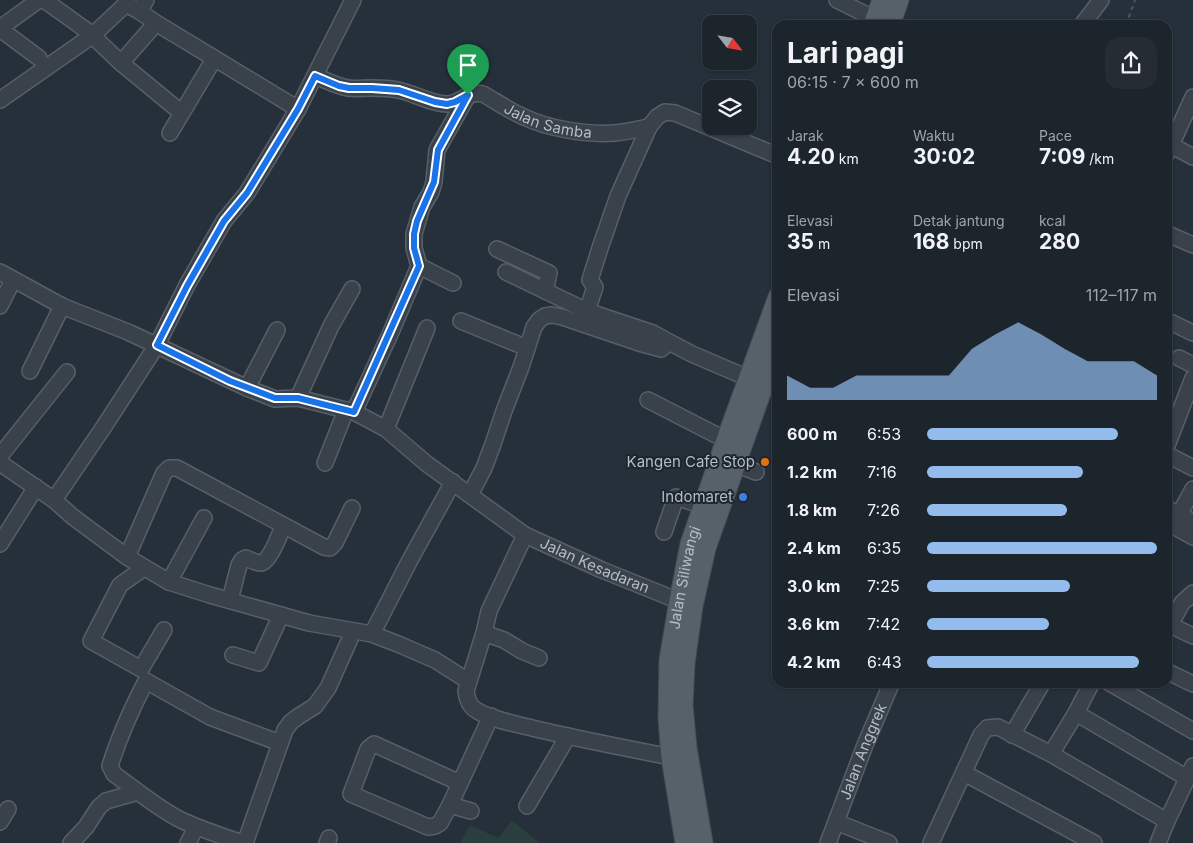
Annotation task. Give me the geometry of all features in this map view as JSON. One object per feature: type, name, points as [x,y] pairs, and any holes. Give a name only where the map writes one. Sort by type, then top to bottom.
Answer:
[{"type":"main road","points":[[880,20],[882,0]]},
{"type":"main road","points":[[882,20],[899,0]]},
{"type":"main road","name":"Jalan Siliwangi","points":[[702,843],[687,748],[683,706],[690,544],[772,313]]},
{"type":"main road","name":"Jalan Siliwangi","points":[[685,843],[671,757],[668,718],[669,660],[686,604],[772,363]]},
{"type":"street","points":[[39,0],[0,28],[39,58]]},
{"type":"street","points":[[44,0],[95,38],[177,109]]},
{"type":"street","points":[[54,500],[157,345],[187,286],[224,221],[247,193],[298,109],[353,0]]},
{"type":"street","points":[[837,0],[874,20]]},
{"type":"street","points":[[1086,20],[1101,0]]},
{"type":"street","points":[[0,100],[95,38],[126,4],[143,6],[154,26],[298,109]]},
{"type":"street","points":[[122,62],[154,26]]},
{"type":"street","points":[[170,133],[210,60]]},
{"type":"street","points":[[315,76],[339,86],[392,89],[447,104],[468,95]]},
{"type":"street","name":"Jalan Samba","points":[[468,95],[483,94],[522,117],[535,122],[596,134],[617,133],[649,127],[657,116],[665,112],[674,113],[772,154]]},
{"type":"street","points":[[325,463],[419,266],[414,248],[414,234],[417,221],[434,182],[438,150],[468,95]]},
{"type":"street","points":[[1172,145],[1188,123],[1193,97]]},
{"type":"street","points":[[587,311],[594,287],[590,280],[600,248],[618,196],[649,127]]},
{"type":"street","points":[[1172,150],[1193,156]]},
{"type":"street","points":[[1172,236],[1193,245]]},
{"type":"street","points":[[497,249],[549,273],[545,291]]},
{"type":"street","points":[[419,266],[454,283]]},
{"type":"street","name":"Jalan Kesadaran","points":[[0,272],[62,306],[128,332],[247,388],[275,398],[298,398],[350,411],[386,429],[426,464],[525,535],[602,570],[686,604]]},
{"type":"street","points":[[506,272],[587,311],[653,333],[748,378]]},
{"type":"street","points":[[0,306],[13,280]]},
{"type":"street","points":[[298,398],[331,326],[352,289]]},
{"type":"street","points":[[30,371],[62,306]]},
{"type":"street","points":[[470,495],[494,444],[504,410],[534,327],[539,320],[545,316],[562,316],[661,349],[669,342]]},
{"type":"street","points":[[461,321],[527,348]]},
{"type":"street","points":[[1172,323],[1193,333]]},
{"type":"street","points":[[386,429],[427,328]]},
{"type":"street","points":[[247,388],[276,330]]},
{"type":"street","points":[[1178,358],[1193,365]]},
{"type":"street","points":[[0,456],[67,372]]},
{"type":"street","points":[[1174,410],[1193,378]]},
{"type":"street","points":[[648,400],[726,440]]},
{"type":"street","points":[[1172,457],[1193,468]]},
{"type":"street","points":[[0,463],[36,486],[73,517],[127,557],[169,582],[309,623],[372,634],[435,660],[468,681]]},
{"type":"street","points":[[735,464],[756,472]]},
{"type":"street","points":[[127,557],[164,473],[169,468],[177,468],[324,548],[330,548],[335,543],[352,508]]},
{"type":"street","points":[[372,634],[453,482]]},
{"type":"street","points":[[0,544],[36,486]]},
{"type":"street","points":[[1172,514],[1193,490]]},
{"type":"street","points":[[664,532],[676,497],[703,506]]},
{"type":"street","points":[[1172,515],[1193,522]]},
{"type":"street","points":[[1172,516],[1193,537]]},
{"type":"street","points":[[169,582],[204,518]]},
{"type":"street","points":[[230,600],[242,560],[246,558],[260,564],[264,563],[268,559],[284,526]]},
{"type":"street","points":[[525,535],[489,611],[484,633],[468,681],[466,691],[470,705],[477,711],[491,716],[568,736],[671,757]]},
{"type":"street","points":[[144,568],[127,580],[127,590],[98,644],[141,669],[164,630]]},
{"type":"street","points":[[1172,621],[1182,603],[1193,593]]},
{"type":"street","points":[[233,655],[259,663],[281,615]]},
{"type":"street","points":[[1172,627],[1193,636]]},
{"type":"street","points":[[280,743],[210,717],[146,681],[134,705],[110,766],[114,774],[179,819],[196,827],[244,843],[285,730],[291,722],[315,706],[328,688],[354,632]]},
{"type":"street","points":[[484,633],[504,640],[539,658]]},
{"type":"street","points":[[1172,674],[1193,684]]},
{"type":"street","name":"Jalan Anggrek","points":[[828,843],[865,745],[889,688]]},
{"type":"street","points":[[1012,735],[1039,688]]},
{"type":"street","points":[[1050,754],[1076,713],[1089,688]]},
{"type":"street","points":[[1118,688],[1193,731]]},
{"type":"street","points":[[1076,713],[1190,772],[1158,843]]},
{"type":"street","points":[[460,783],[374,744],[368,749],[351,794],[428,827],[435,826],[440,823],[450,805],[491,716]]},
{"type":"street","points":[[931,843],[981,735],[987,728],[998,728],[1050,754],[1167,821]]},
{"type":"street","points":[[527,806],[568,736]]},
{"type":"street","points":[[964,773],[1094,843]]},
{"type":"street","points":[[71,843],[86,827],[99,807],[106,801],[138,792]]},
{"type":"street","points":[[450,805],[472,811]]},
{"type":"street","points":[[836,822],[890,843]]},
{"type":"street","points":[[188,843],[196,827]]},
{"type":"path","points":[[1128,20],[1135,0]]},
{"type":"green space","points":[[512,820],[539,843],[460,843],[470,825],[498,838]]},
{"type":"place","name":"Kangen Cafe Stop","points":[[765,462]]},
{"type":"place","name":"Indomaret","points":[[743,497]]},
{"type":"route","points":[[315,76],[339,86],[399,90],[447,104],[468,95],[438,150],[434,182],[417,221],[414,234],[414,248],[419,266],[354,412],[298,398],[275,398],[230,381],[157,345],[187,286],[224,221],[247,193],[298,109],[315,76]]}]
